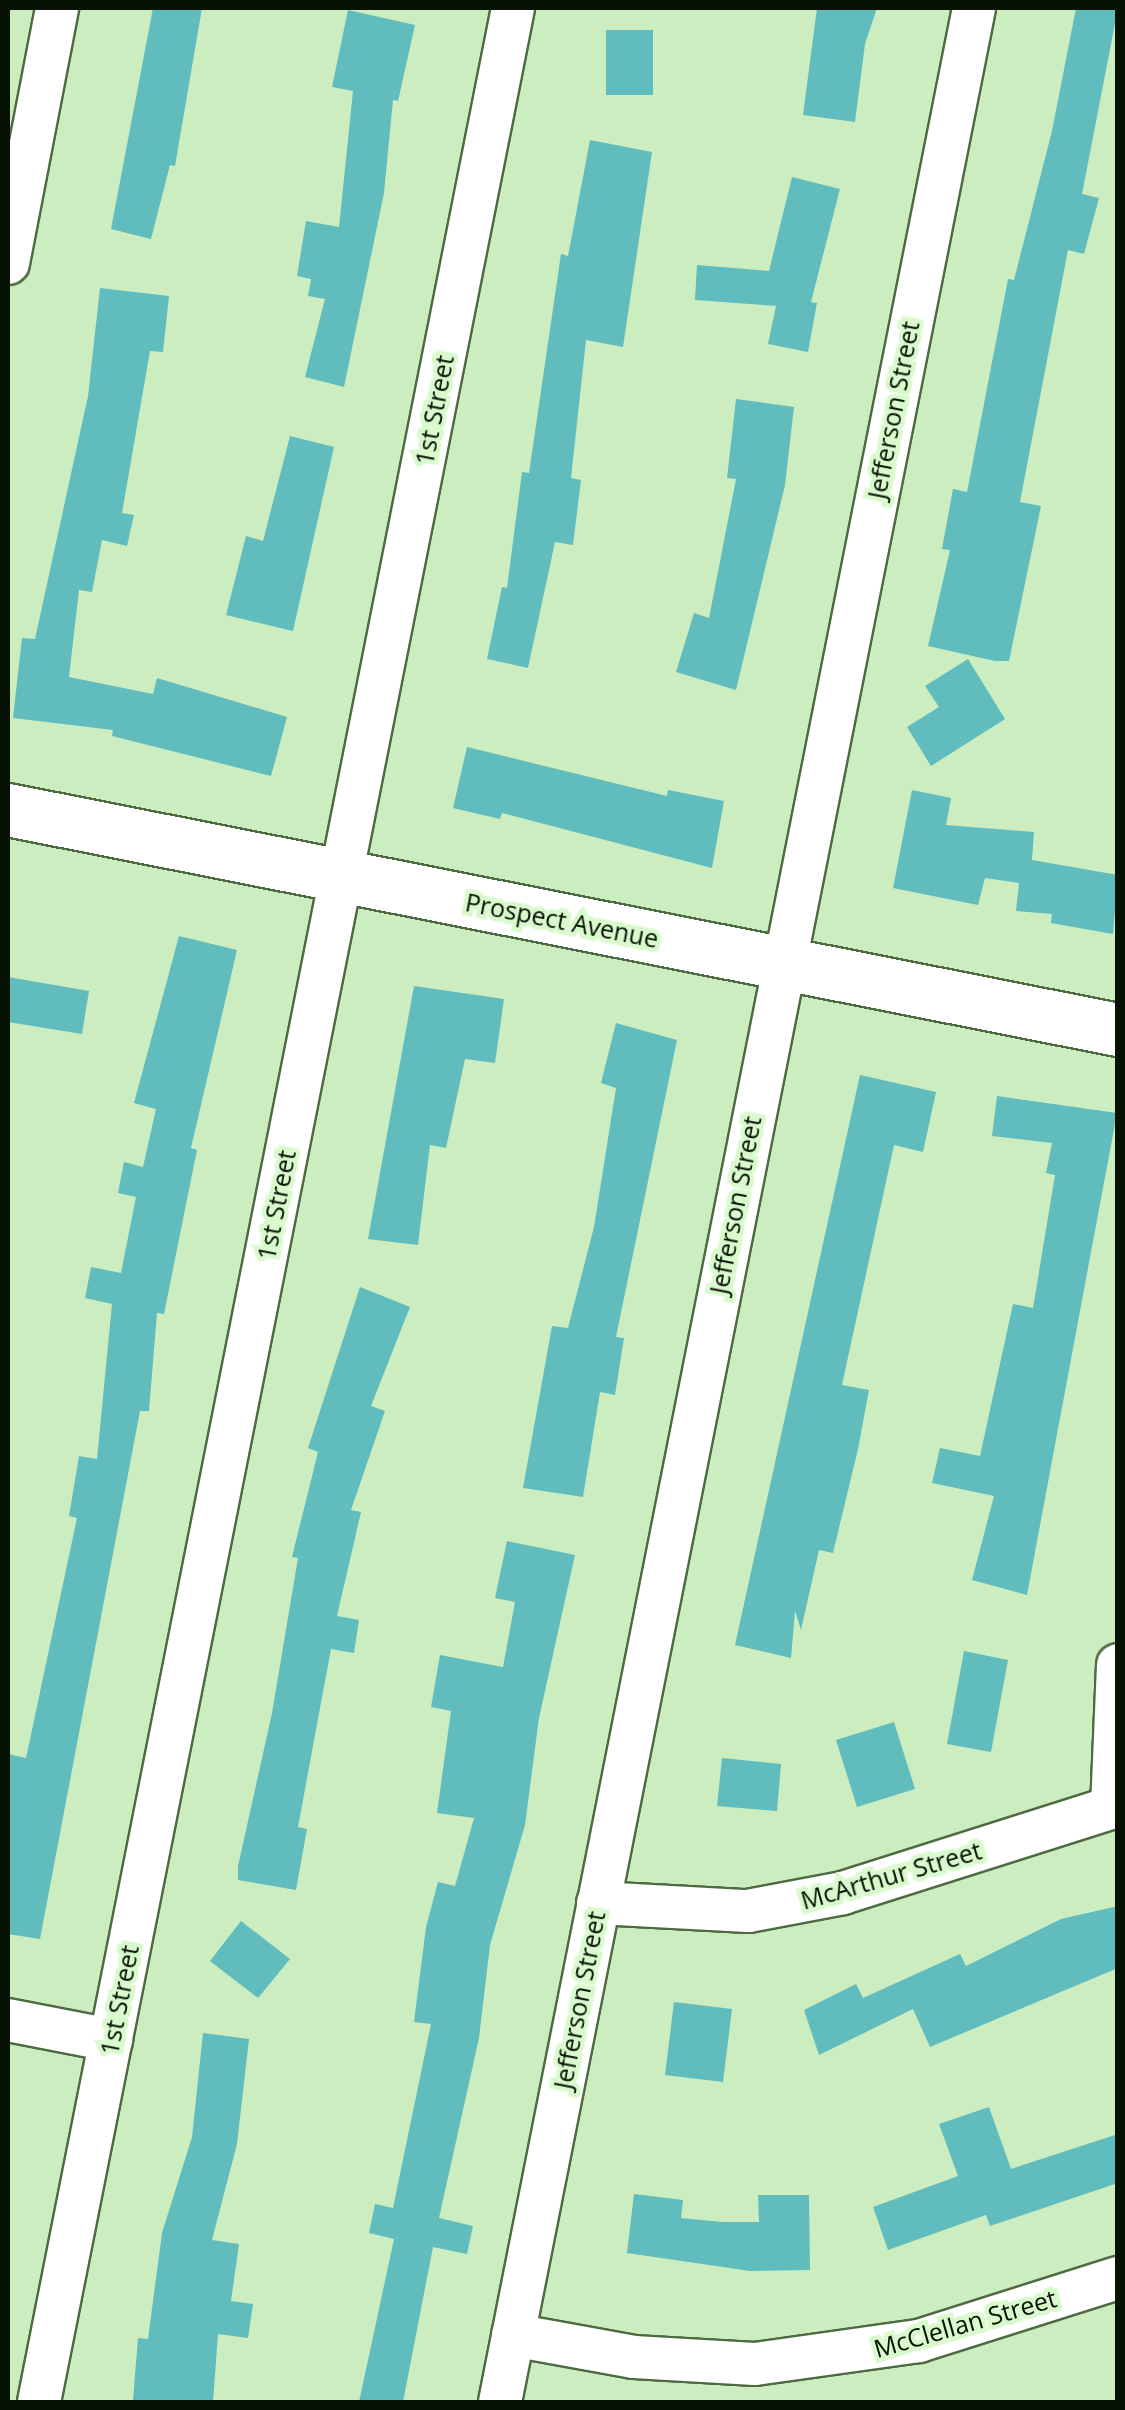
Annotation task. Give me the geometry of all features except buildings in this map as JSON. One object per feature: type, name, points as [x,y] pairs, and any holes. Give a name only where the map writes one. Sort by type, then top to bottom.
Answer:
[{"type":"street","points":[[8,264],[58,8]]},
{"type":"street","name":"1st Street","points":[[39,2402],[513,8]]},
{"type":"street","name":"Jefferson Street","points":[[500,2402],[974,8]]},
{"type":"street","name":"Prospect Avenue","points":[[8,810],[1118,1030]]},
{"type":"street","points":[[1115,1807],[1118,1664]]},
{"type":"street","name":"McArthur Street","points":[[598,1903],[748,1911],[843,1893],[1115,1807]]},
{"type":"street","points":[[8,2020],[111,2040]]},
{"type":"street","name":"McClellan Street","points":[[512,2335],[634,2357],[775,2362],[919,2341],[1118,2278]]}]
